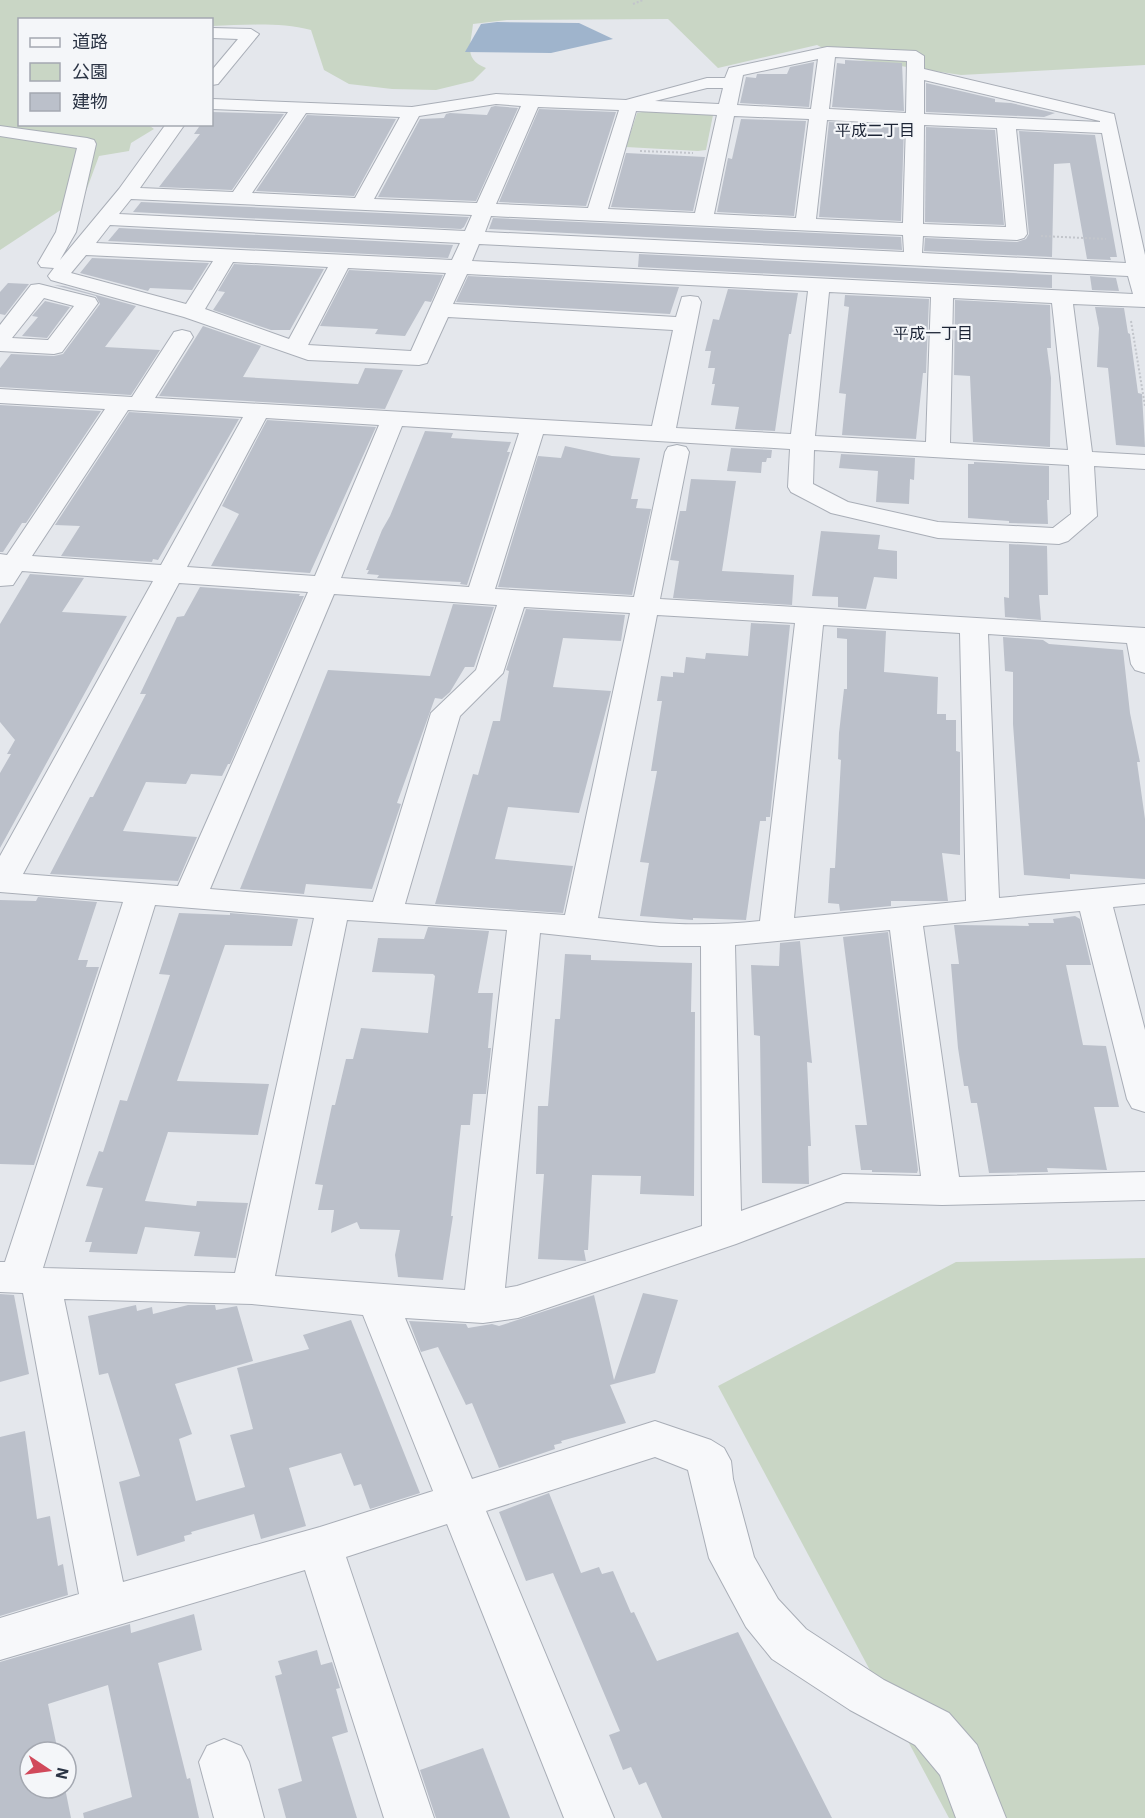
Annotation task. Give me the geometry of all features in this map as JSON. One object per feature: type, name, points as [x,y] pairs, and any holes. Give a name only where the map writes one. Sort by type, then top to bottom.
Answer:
[{"type":"street","points":[[213,33],[251,33],[213,79]]},
{"type":"street","points":[[805,224],[827,52]]},
{"type":"street","points":[[703,220],[735,72],[827,52],[916,56],[912,259]]},
{"type":"street","points":[[80,248],[1062,298],[1144,307],[1108,118],[914,72]]},
{"type":"street","points":[[596,215],[629,106],[636,101],[707,83],[733,83]]},
{"type":"street","points":[[213,104],[412,112],[496,99],[1110,128]]},
{"type":"street","points":[[0,131],[87,144],[66,232],[41,273],[192,312],[308,353],[419,358],[532,101]]},
{"type":"street","points":[[239,198],[301,106]]},
{"type":"street","points":[[361,204],[412,112]]},
{"type":"street","points":[[126,193],[1017,234],[1006,123]]},
{"type":"street","points":[[58,276],[126,193],[175,126]]},
{"type":"street","points":[[104,219],[1138,270]]},
{"type":"street","points":[[579,928],[644,604],[670,442],[685,324],[701,248]]},
{"type":"street","points":[[192,312],[227,255]]},
{"type":"street","points":[[295,349],[341,261]]},
{"type":"street","points":[[819,286],[802,441],[800,487],[840,508],[938,530],[1059,536],[1084,516],[1081,459],[1062,298]]},
{"type":"street","points":[[0,339],[39,290],[87,303],[54,347],[0,344]]},
{"type":"street","points":[[938,450],[942,292]]},
{"type":"street","points":[[440,310],[685,324]]},
{"type":"street","points":[[4,570],[182,337]]},
{"type":"street","points":[[0,396],[534,426],[670,442],[802,441],[1145,462]]},
{"type":"street","points":[[258,412],[1,882],[386,913],[525,921],[660,935],[718,936],[1145,894]]},
{"type":"street","points":[[190,897],[325,584],[393,419]]},
{"type":"street","points":[[480,594],[534,426]]},
{"type":"street","points":[[4,570],[168,575],[1140,635],[1145,664]]},
{"type":"street","points":[[386,913],[446,713],[489,673],[513,598]]},
{"type":"street","points":[[776,931],[810,616]]},
{"type":"street","points":[[974,625],[983,910]]},
{"type":"street","points":[[105,1607],[20,1279],[142,893]]},
{"type":"street","points":[[1094,899],[1145,1099]]},
{"type":"street","points":[[252,1290],[333,909]]},
{"type":"street","points":[[904,918],[942,1191]]},
{"type":"street","points":[[483,1307],[525,921]]},
{"type":"street","points":[[718,936],[722,1234]]},
{"type":"street","points":[[20,1279],[252,1290],[483,1307],[518,1302],[722,1234],[843,1188],[942,1191],[1145,1186]]},
{"type":"street","points":[[378,1301],[589,1818]]},
{"type":"street","points":[[0,1639],[320,1546],[644,1440],[655,1439],[696,1453],[709,1461],[711,1479],[732,1558],[762,1613],[789,1644],[867,1695],[932,1729],[960,1761],[981,1818]]},
{"type":"street","points":[[320,1546],[409,1818]]},
{"type":"street","points":[[224,1762],[239,1818]]},
{"type":"path","points":[[633,4],[644,0]]},
{"type":"path","points":[[615,150],[717,154]]},
{"type":"path","points":[[1017,234],[1106,239]]},
{"type":"green space","points":[[0,0],[1145,0],[1145,65],[961,75],[840,57],[817,45],[718,68],[668,19],[507,20],[473,24],[471,56],[486,68],[473,81],[436,90],[392,89],[349,84],[324,70],[311,30],[299,27],[213,26],[213,18],[18,18],[18,126],[150,126],[154,129],[131,143],[129,151],[99,156],[85,194],[0,250]]},
{"type":"green space","points":[[647,111],[713,115],[706,150],[626,147],[637,113]]},
{"type":"green space","points":[[1145,1258],[1145,1818],[949,1818],[718,1386],[956,1262]]},
{"type":"water","points":[[497,22],[579,23],[613,39],[551,53],[465,52],[481,24]]},
{"type":"building","points":[[845,60],[902,63],[904,111],[832,107],[837,63],[845,64]]},
{"type":"building","points":[[814,62],[809,107],[740,103],[746,77],[756,78],[757,74],[787,74],[790,67]]},
{"type":"building","points":[[926,83],[995,99],[995,102],[1011,103],[1055,113],[1044,117],[926,112]]},
{"type":"building","points":[[491,107],[518,108],[476,201],[378,197],[420,119],[444,118],[450,113],[487,115]]},
{"type":"building","points":[[539,109],[616,112],[586,206],[499,202]]},
{"type":"building","points":[[213,112],[284,114],[232,190],[159,187],[200,134],[194,134],[200,126],[213,126]]},
{"type":"building","points":[[307,115],[396,119],[354,196],[256,191]]},
{"type":"building","points":[[741,119],[806,121],[794,216],[717,212],[728,158],[732,159]]},
{"type":"building","points":[[829,122],[904,126],[901,221],[819,217]]},
{"type":"building","points":[[926,127],[995,130],[1004,225],[925,222]]},
{"type":"building","points":[[1019,131],[1095,135],[1117,257],[1110,257],[1111,260],[1087,259],[1070,163],[1054,164],[1052,257],[924,251],[925,238],[1017,242],[1026,239],[1029,234]]},
{"type":"building","points":[[626,153],[705,157],[693,211],[611,207]]},
{"type":"building","points":[[141,202],[469,217],[461,229],[133,212]]},
{"type":"building","points":[[493,218],[901,237],[902,250],[489,229]]},
{"type":"building","points":[[119,228],[453,245],[448,258],[108,241]]},
{"type":"building","points":[[639,254],[1052,275],[1052,288],[638,267]]},
{"type":"building","points":[[92,258],[209,263],[192,290],[150,288],[148,291],[80,273]]},
{"type":"building","points":[[234,264],[324,269],[290,330],[271,330],[213,310],[225,292],[218,291]]},
{"type":"building","points":[[349,270],[443,275],[431,302],[425,301],[405,336],[375,334],[378,329],[320,326]]},
{"type":"building","points":[[468,276],[679,287],[670,314],[456,302]]},
{"type":"building","points":[[1090,276],[1116,278],[1119,291],[1092,290]]},
{"type":"building","points":[[8,283],[29,284],[5,315],[0,314],[0,292]]},
{"type":"building","points":[[54,285],[136,306],[105,347],[160,350],[131,395],[0,387],[0,368],[11,354],[54,356],[63,354],[100,304],[96,296]]},
{"type":"building","points":[[728,289],[798,293],[791,334],[789,334],[775,431],[735,429],[739,407],[711,405],[715,368],[708,368],[711,351],[705,351],[713,319],[719,320]]},
{"type":"building","points":[[845,295],[929,299],[926,373],[923,373],[916,439],[842,435],[846,394],[839,393],[849,307],[844,306]]},
{"type":"building","points":[[955,300],[1050,305],[1051,348],[1047,348],[1051,378],[1050,447],[973,442],[970,376],[954,375]]},
{"type":"building","points":[[45,301],[70,307],[47,338],[22,336],[38,317],[32,316]]},
{"type":"building","points":[[1095,307],[1124,308],[1138,393],[1142,394],[1145,447],[1116,445],[1108,368],[1097,367],[1099,328]]},
{"type":"building","points":[[203,326],[261,346],[243,377],[358,384],[365,368],[403,370],[385,409],[159,396]]},
{"type":"building","points":[[0,405],[101,411],[26,523],[22,523],[3,552],[0,552]]},
{"type":"building","points":[[129,412],[239,419],[158,560],[153,559],[152,562],[61,556],[80,526],[55,525]]},
{"type":"building","points":[[267,420],[376,427],[310,573],[211,566],[239,514],[222,506]]},
{"type":"building","points":[[425,431],[453,433],[451,438],[511,442],[507,452],[510,452],[467,585],[460,584],[461,582],[377,578],[379,575],[367,574],[369,570],[366,570],[382,530]]},
{"type":"building","points":[[565,446],[612,456],[640,458],[631,499],[638,499],[636,508],[651,509],[632,595],[498,587],[538,456],[561,458]]},
{"type":"building","points":[[731,448],[772,450],[771,458],[762,462],[761,473],[727,471]]},
{"type":"building","points":[[841,454],[915,458],[914,480],[910,479],[909,504],[876,502],[878,471],[839,468]]},
{"type":"building","points":[[974,462],[1049,466],[1048,524],[1009,523],[1009,521],[968,518],[968,464],[974,464]]},
{"type":"building","points":[[691,479],[736,481],[722,571],[794,575],[792,605],[673,598],[679,561],[670,560],[680,511],[686,511]]},
{"type":"building","points":[[821,531],[880,535],[878,549],[897,551],[897,579],[874,577],[866,609],[838,607],[838,597],[812,596]]},
{"type":"building","points":[[1009,544],[1047,546],[1048,595],[1039,595],[1041,620],[1005,617],[1004,597],[1009,598]]},
{"type":"building","points":[[30,574],[84,578],[62,612],[127,616],[0,848],[0,773],[11,754],[7,754],[15,740],[0,722],[0,624]]},
{"type":"building","points":[[200,587],[304,596],[230,764],[222,776],[191,774],[186,784],[146,782],[123,831],[197,837],[178,881],[50,874],[146,694],[140,694],[177,617],[184,616]]},
{"type":"building","points":[[453,604],[494,607],[474,667],[465,667],[450,692],[442,699],[435,698],[397,803],[401,804],[372,889],[306,884],[304,894],[240,889],[328,670],[430,676]]},
{"type":"building","points":[[526,609],[625,615],[621,641],[563,638],[553,687],[611,691],[579,813],[508,807],[495,859],[573,866],[563,913],[435,904],[473,774],[478,775],[493,721],[500,721],[509,671],[506,670]]},
{"type":"building","points":[[751,623],[790,625],[770,817],[766,817],[766,821],[760,821],[746,920],[693,918],[693,920],[640,916],[649,863],[640,862],[657,771],[651,771],[662,701],[657,701],[661,676],[673,677],[673,672],[684,673],[686,657],[705,659],[706,653],[748,656]]},
{"type":"building","points":[[837,628],[886,631],[884,672],[938,677],[937,714],[946,714],[946,720],[956,720],[956,751],[960,752],[960,855],[942,853],[948,901],[891,901],[891,906],[840,911],[839,904],[828,903],[830,868],[835,868],[841,760],[838,759],[839,733],[844,689],[847,689],[847,639],[837,638]]},
{"type":"building","points":[[1003,637],[1043,640],[1049,644],[1123,650],[1130,713],[1140,762],[1137,762],[1145,819],[1145,879],[1070,874],[1070,879],[1024,875],[1013,724],[1013,672],[1005,671]]},
{"type":"building","points":[[38,897],[97,902],[78,960],[88,960],[86,967],[99,967],[34,1165],[0,1164],[0,900],[36,901]]},
{"type":"building","points":[[179,913],[230,915],[230,913],[298,919],[292,946],[225,945],[177,1081],[269,1084],[258,1135],[168,1132],[145,1201],[196,1206],[197,1201],[248,1203],[236,1258],[194,1256],[200,1232],[145,1227],[137,1254],[89,1252],[92,1242],[85,1242],[103,1188],[86,1186],[99,1151],[103,1152],[120,1100],[127,1101],[170,975],[159,974]]},
{"type":"building","points":[[1075,916],[1080,919],[1091,965],[1066,965],[1083,1045],[1106,1046],[1119,1107],[1094,1107],[1107,1170],[1047,1168],[1048,1172],[989,1173],[977,1103],[971,1103],[968,1086],[964,1086],[958,1048],[951,964],[959,964],[954,925],[1029,926],[1028,923],[1054,923],[1053,919]]},
{"type":"building","points":[[428,927],[489,931],[478,993],[493,993],[488,1048],[491,1048],[486,1094],[473,1094],[470,1125],[461,1125],[451,1216],[453,1216],[443,1280],[398,1277],[395,1255],[400,1230],[360,1229],[357,1222],[331,1233],[334,1210],[318,1210],[323,1185],[315,1184],[332,1105],[335,1105],[346,1059],[353,1059],[361,1028],[428,1033],[435,976],[433,974],[372,972],[378,938],[424,939]]},
{"type":"building","points":[[888,932],[917,1173],[861,1170],[855,1125],[867,1125],[843,937]]},
{"type":"building","points":[[800,941],[812,1063],[807,1062],[811,1146],[808,1146],[809,1184],[762,1183],[760,1036],[754,1035],[751,965],[779,966],[780,943]]},
{"type":"building","points":[[565,954],[591,955],[591,960],[692,963],[691,1012],[695,1012],[694,1196],[640,1194],[641,1176],[592,1175],[588,1250],[584,1250],[586,1261],[538,1259],[544,1174],[536,1174],[538,1106],[548,1106],[555,1019],[560,1019]]},
{"type":"building","points":[[643,1293],[678,1300],[655,1373],[610,1385],[626,1423],[561,1441],[562,1443],[554,1445],[555,1449],[499,1468],[472,1403],[466,1405],[438,1347],[421,1352],[409,1321],[466,1324],[468,1328],[492,1324],[499,1326],[594,1295],[614,1380]]},
{"type":"building","points":[[0,1294],[14,1295],[29,1374],[0,1382]]},
{"type":"building","points":[[136,1305],[137,1311],[152,1307],[153,1314],[188,1305],[215,1305],[216,1310],[237,1306],[253,1361],[175,1384],[192,1434],[179,1439],[196,1501],[245,1487],[230,1435],[253,1429],[237,1368],[309,1349],[303,1335],[351,1320],[420,1493],[370,1509],[361,1484],[354,1486],[341,1453],[289,1468],[306,1526],[261,1539],[254,1514],[191,1532],[192,1534],[184,1536],[185,1541],[137,1556],[119,1482],[140,1476],[108,1373],[99,1375],[88,1316]]},
{"type":"building","points":[[25,1431],[37,1519],[50,1516],[58,1566],[63,1564],[68,1595],[0,1616],[0,1437]]},
{"type":"building","points":[[549,1493],[581,1573],[599,1567],[602,1574],[613,1571],[631,1613],[634,1612],[657,1661],[738,1632],[832,1818],[662,1818],[646,1782],[639,1785],[631,1767],[623,1770],[609,1735],[620,1731],[553,1573],[526,1581],[499,1512]]},
{"type":"building","points":[[194,1614],[202,1650],[158,1663],[199,1818],[84,1818],[83,1813],[132,1797],[108,1685],[48,1704],[56,1740],[18,1740],[18,1800],[67,1800],[71,1818],[0,1818],[0,1662],[130,1624],[131,1633]]},
{"type":"building","points":[[317,1650],[321,1665],[332,1662],[340,1688],[336,1689],[348,1732],[332,1737],[357,1818],[286,1818],[278,1789],[302,1781],[275,1676],[282,1674],[278,1661]]},
{"type":"building","points":[[483,1748],[510,1818],[436,1818],[420,1770]]},
{"type":"district","name":"平成二丁目","points":[[875,130]]},
{"type":"district","name":"平成一丁目","points":[[933,333]]}]
